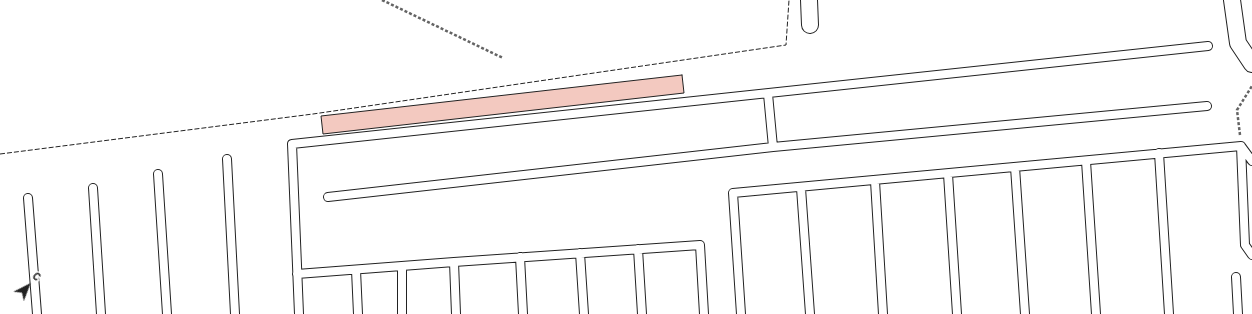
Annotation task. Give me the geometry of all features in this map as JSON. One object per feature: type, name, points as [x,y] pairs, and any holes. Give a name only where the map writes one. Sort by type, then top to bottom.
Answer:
[{"type":"street","points":[[809,0],[810,25]]},
{"type":"street","points":[[1232,0],[1238,43],[1252,64]]},
{"type":"lane","points":[[299,314],[292,144],[1208,46]]},
{"type":"lane","points":[[768,94],[773,147]]},
{"type":"lane","points":[[328,196],[773,147],[1207,106]]},
{"type":"lane","points":[[742,314],[733,193],[801,188],[1241,146]]},
{"type":"lane","points":[[1241,146],[1252,161]]},
{"type":"lane","points":[[1241,146],[1245,245],[1252,255]]},
{"type":"lane","points":[[1159,153],[1168,314]]},
{"type":"lane","points":[[227,159],[235,314]]},
{"type":"lane","points":[[1086,161],[1096,314]]},
{"type":"lane","points":[[1015,167],[1025,314]]},
{"type":"lane","points":[[158,174],[166,314]]},
{"type":"lane","points":[[948,174],[957,314]]},
{"type":"lane","points":[[875,181],[883,314]]},
{"type":"lane","points":[[93,188],[101,314]]},
{"type":"lane","points":[[801,188],[810,314]]},
{"type":"lane","points":[[28,198],[37,314]]},
{"type":"lane","points":[[297,274],[700,245],[704,314]]},
{"type":"lane","points":[[638,249],[642,314]]},
{"type":"lane","points":[[580,253],[584,314]]},
{"type":"lane","points":[[520,257],[523,314]]},
{"type":"lane","points":[[454,262],[456,314]]},
{"type":"lane","points":[[402,266],[402,314]]},
{"type":"lane","points":[[356,270],[358,314]]},
{"type":"lane","points":[[1236,277],[1238,314]]},
{"type":"path","points":[[382,0],[504,58]]},
{"type":"path","points":[[1241,146],[1237,110],[1252,86]]},
{"type":"building","points":[[682,75],[684,93],[323,134],[321,116]]},
{"type":"fence","points":[[0,154],[313,114],[786,45],[789,0]]}]
